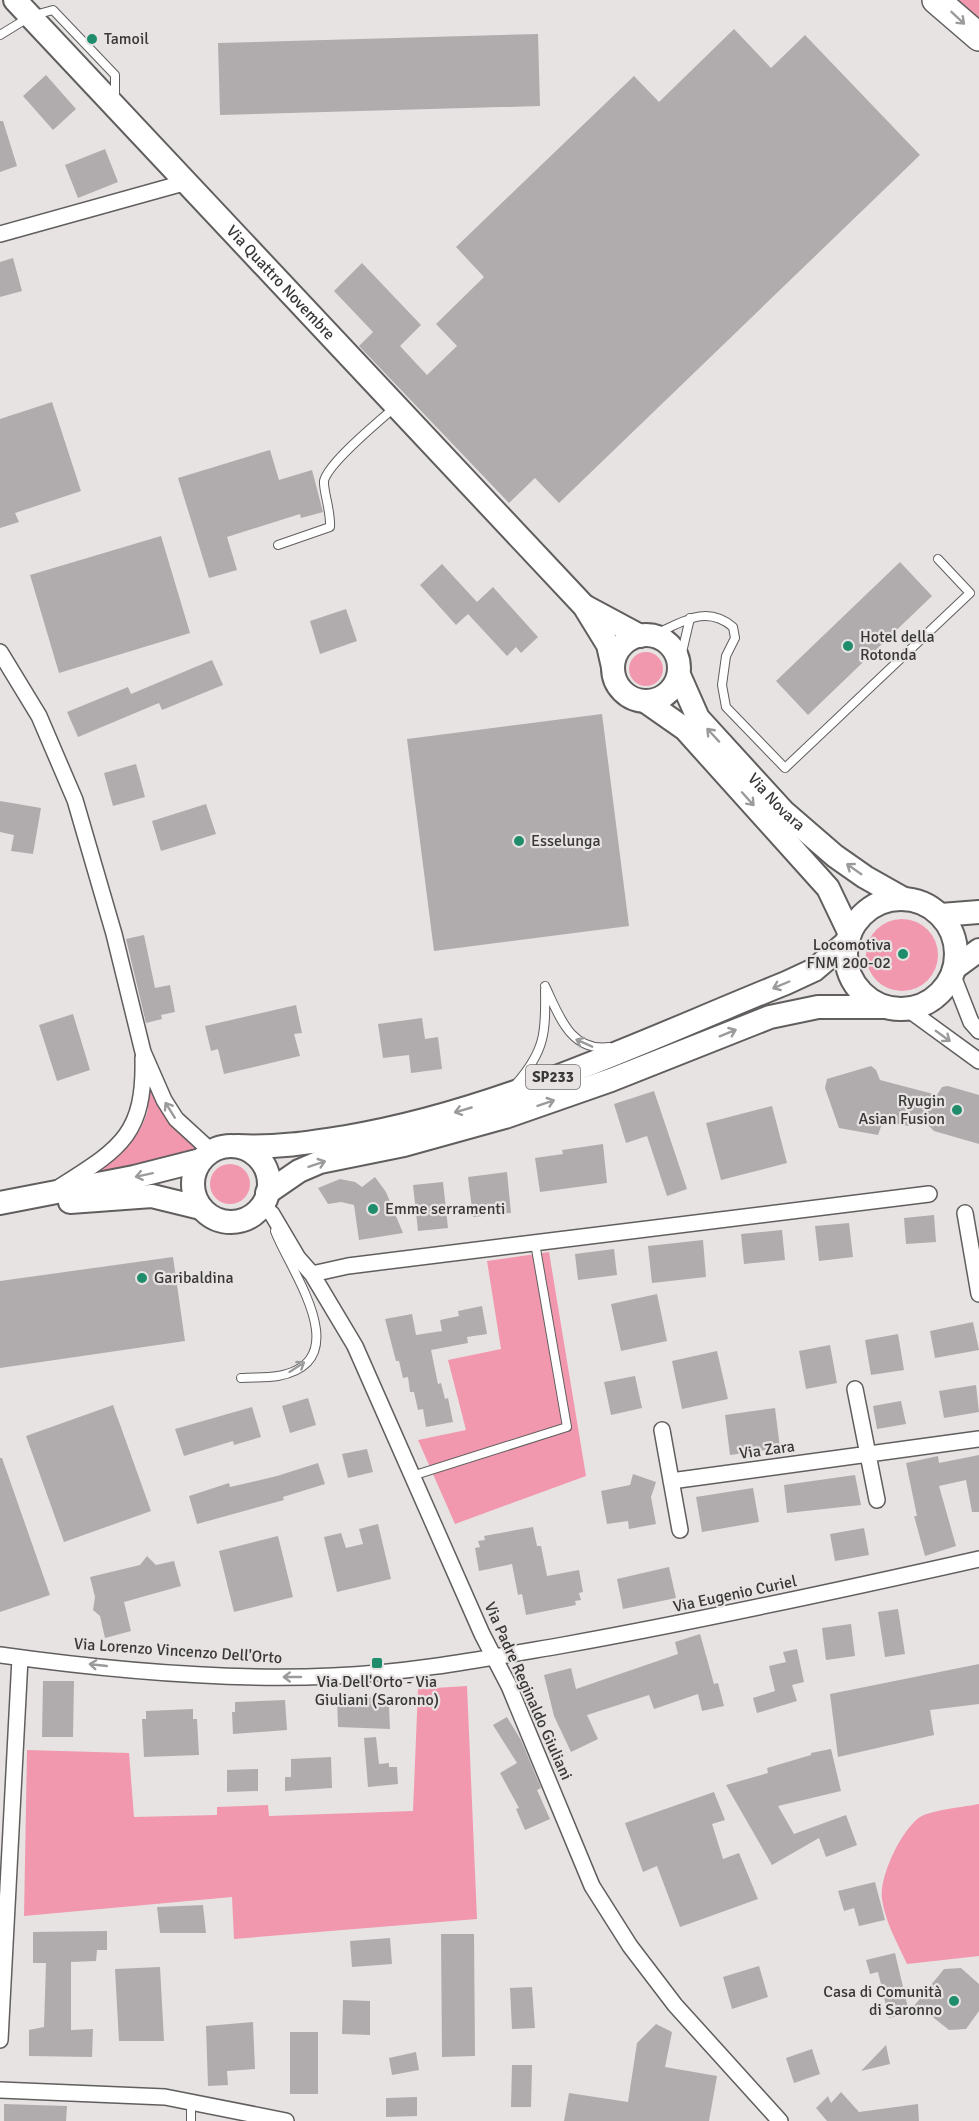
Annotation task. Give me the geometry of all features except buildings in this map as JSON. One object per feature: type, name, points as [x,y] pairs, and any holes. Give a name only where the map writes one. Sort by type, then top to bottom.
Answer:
[{"type":"highway","points":[[936,0],[979,37]]},
{"type":"main road","name":"Via Quattro Novembre","points":[[15,0],[115,103],[547,568]]},
{"type":"main road","name":"Via Novara","points":[[547,568],[584,606],[608,645],[620,688],[628,696],[645,701],[685,729],[828,888],[848,938]]},
{"type":"main road","name":"Via Novara","points":[[584,606],[670,646],[698,718],[783,811],[835,856],[865,877],[904,899]]},
{"type":"main road","points":[[613,667],[621,647],[645,636]]},
{"type":"main road","points":[[645,701],[658,699],[668,693],[679,670]]},
{"type":"main road","points":[[904,899],[918,901],[941,915],[952,930],[957,948],[954,971],[943,992],[928,1004],[909,1010]]},
{"type":"main road","name":"SP233","points":[[0,1203],[46,1195],[206,1156],[228,1146],[296,1145],[393,1129],[463,1111],[640,1043],[804,975],[848,938],[858,919],[871,908],[887,901],[904,899]]},
{"type":"main road","points":[[941,915],[979,912]]},
{"type":"main road","name":"SP233","points":[[848,938],[846,963],[853,982],[866,997],[884,1007]]},
{"type":"main road","points":[[954,971],[979,950]]},
{"type":"main road","name":"SP233","points":[[0,1208],[152,1196],[201,1208],[211,1216],[233,1222],[244,1219],[267,1204],[299,1171],[320,1162],[404,1145],[505,1118],[611,1080],[770,1017],[818,1007],[884,1007],[909,1010]]},
{"type":"main road","points":[[237,1146],[249,1150],[259,1158],[268,1181],[267,1204]]},
{"type":"main road","points":[[201,1208],[193,1184],[206,1156]]},
{"type":"street","points":[[0,234],[187,182]]},
{"type":"street","points":[[0,652],[39,716],[64,771],[85,829],[143,1052],[164,1100],[206,1156]]},
{"type":"street","points":[[954,971],[971,1022],[979,1031]]},
{"type":"street","points":[[909,1010],[979,1061]]},
{"type":"street","points":[[46,1195],[106,1156],[129,1133],[141,1103],[143,1052]]},
{"type":"street","points":[[312,1274],[348,1266],[929,1194]]},
{"type":"street","name":"Via Padre Reginaldo Giuliani","points":[[267,1204],[298,1258],[312,1274],[355,1346],[482,1634],[496,1658],[592,1886],[630,1946],[675,2005],[780,2121]]},
{"type":"street","points":[[965,1214],[979,1294]]},
{"type":"street","points":[[855,1389],[877,1500]]},
{"type":"street","points":[[662,1430],[680,1530]]},
{"type":"street","name":"Via Zara","points":[[671,1481],[979,1439]]},
{"type":"street","name":"Via Eugenio Curiel","points":[[496,1658],[716,1617],[979,1559]]},
{"type":"street","name":"Via Lorenzo Vincenzo Dell'Orto","points":[[0,1655],[177,1673],[259,1677],[390,1673],[496,1658]]},
{"type":"street","points":[[0,2040],[6,1805],[20,1658]]},
{"type":"street","points":[[0,2090],[136,2095],[191,2102],[286,2121]]},
{"type":"lane","points":[[0,35],[31,16]]},
{"type":"lane","points":[[278,545],[330,527],[331,512],[324,483],[330,468],[395,407]]},
{"type":"lane","points":[[645,636],[690,618],[714,615],[733,627],[735,638],[726,656],[722,685],[726,707],[785,768],[970,593],[938,559]]},
{"type":"lane","points":[[679,670],[690,618]]},
{"type":"lane","points":[[506,1096],[534,1062],[542,1046],[546,1026],[545,986],[561,1020],[575,1039],[585,1046],[600,1048],[640,1043]]},
{"type":"lane","points":[[241,1378],[288,1373],[310,1358],[315,1345],[317,1328],[314,1313],[294,1268],[281,1248],[267,1204]]},
{"type":"lane","points":[[412,1476],[567,1427],[535,1243]]},
{"type":"lane","points":[[191,2102],[191,2121]]},
{"type":"shaded area","points":[[954,0],[979,0],[979,22]]},
{"type":"shaded area","points":[[646,652],[658,657],[663,669],[658,681],[646,686],[634,681],[629,669],[634,657]]},
{"type":"shaded area","points":[[902,919],[922,925],[932,935],[938,955],[932,975],[922,985],[902,991],[882,985],[872,975],[866,955],[872,935],[882,925]]},
{"type":"shaded area","points":[[152,1086],[168,1121],[195,1148],[179,1157],[91,1176],[91,1173],[125,1149],[138,1133],[147,1113]]},
{"type":"shaded area","points":[[230,1164],[238,1165],[244,1170],[249,1176],[249,1192],[244,1198],[238,1203],[230,1204],[222,1203],[216,1198],[211,1192],[210,1184],[211,1176],[216,1170],[222,1165]]},
{"type":"shaded area","points":[[549,1252],[586,1476],[455,1524],[418,1440],[466,1430],[448,1360],[501,1349],[487,1261]]},
{"type":"shaded area","points":[[467,1686],[477,1919],[234,1939],[232,1897],[24,1916],[27,1750],[129,1753],[134,1817],[217,1815],[217,1807],[268,1805],[269,1816],[413,1811],[418,1689]]},
{"type":"shaded area","points":[[979,1804],[979,1956],[907,1964],[889,1924],[882,1899],[884,1879],[893,1855],[906,1832],[920,1817]]},
{"type":"place","name":"Tamoil","points":[[92,39]]},
{"type":"place","name":"Hotel della Rotonda","points":[[848,646]]},
{"type":"place","name":"Esselunga","points":[[519,841]]},
{"type":"place","name":"Locomotiva FNM 200-02","points":[[903,954]]},
{"type":"place","name":"Ryugin Asian Fusion","points":[[957,1110]]},
{"type":"place","name":"Emme serramenti","points":[[373,1209]]},
{"type":"place","name":"Garibaldina","points":[[142,1278]]},
{"type":"place","name":"Via Dell'Orto - Via Giuliani (Saronno)","points":[[377,1663]]},
{"type":"place","name":"Casa di Comunità di Saronno","points":[[954,2001]]}]
